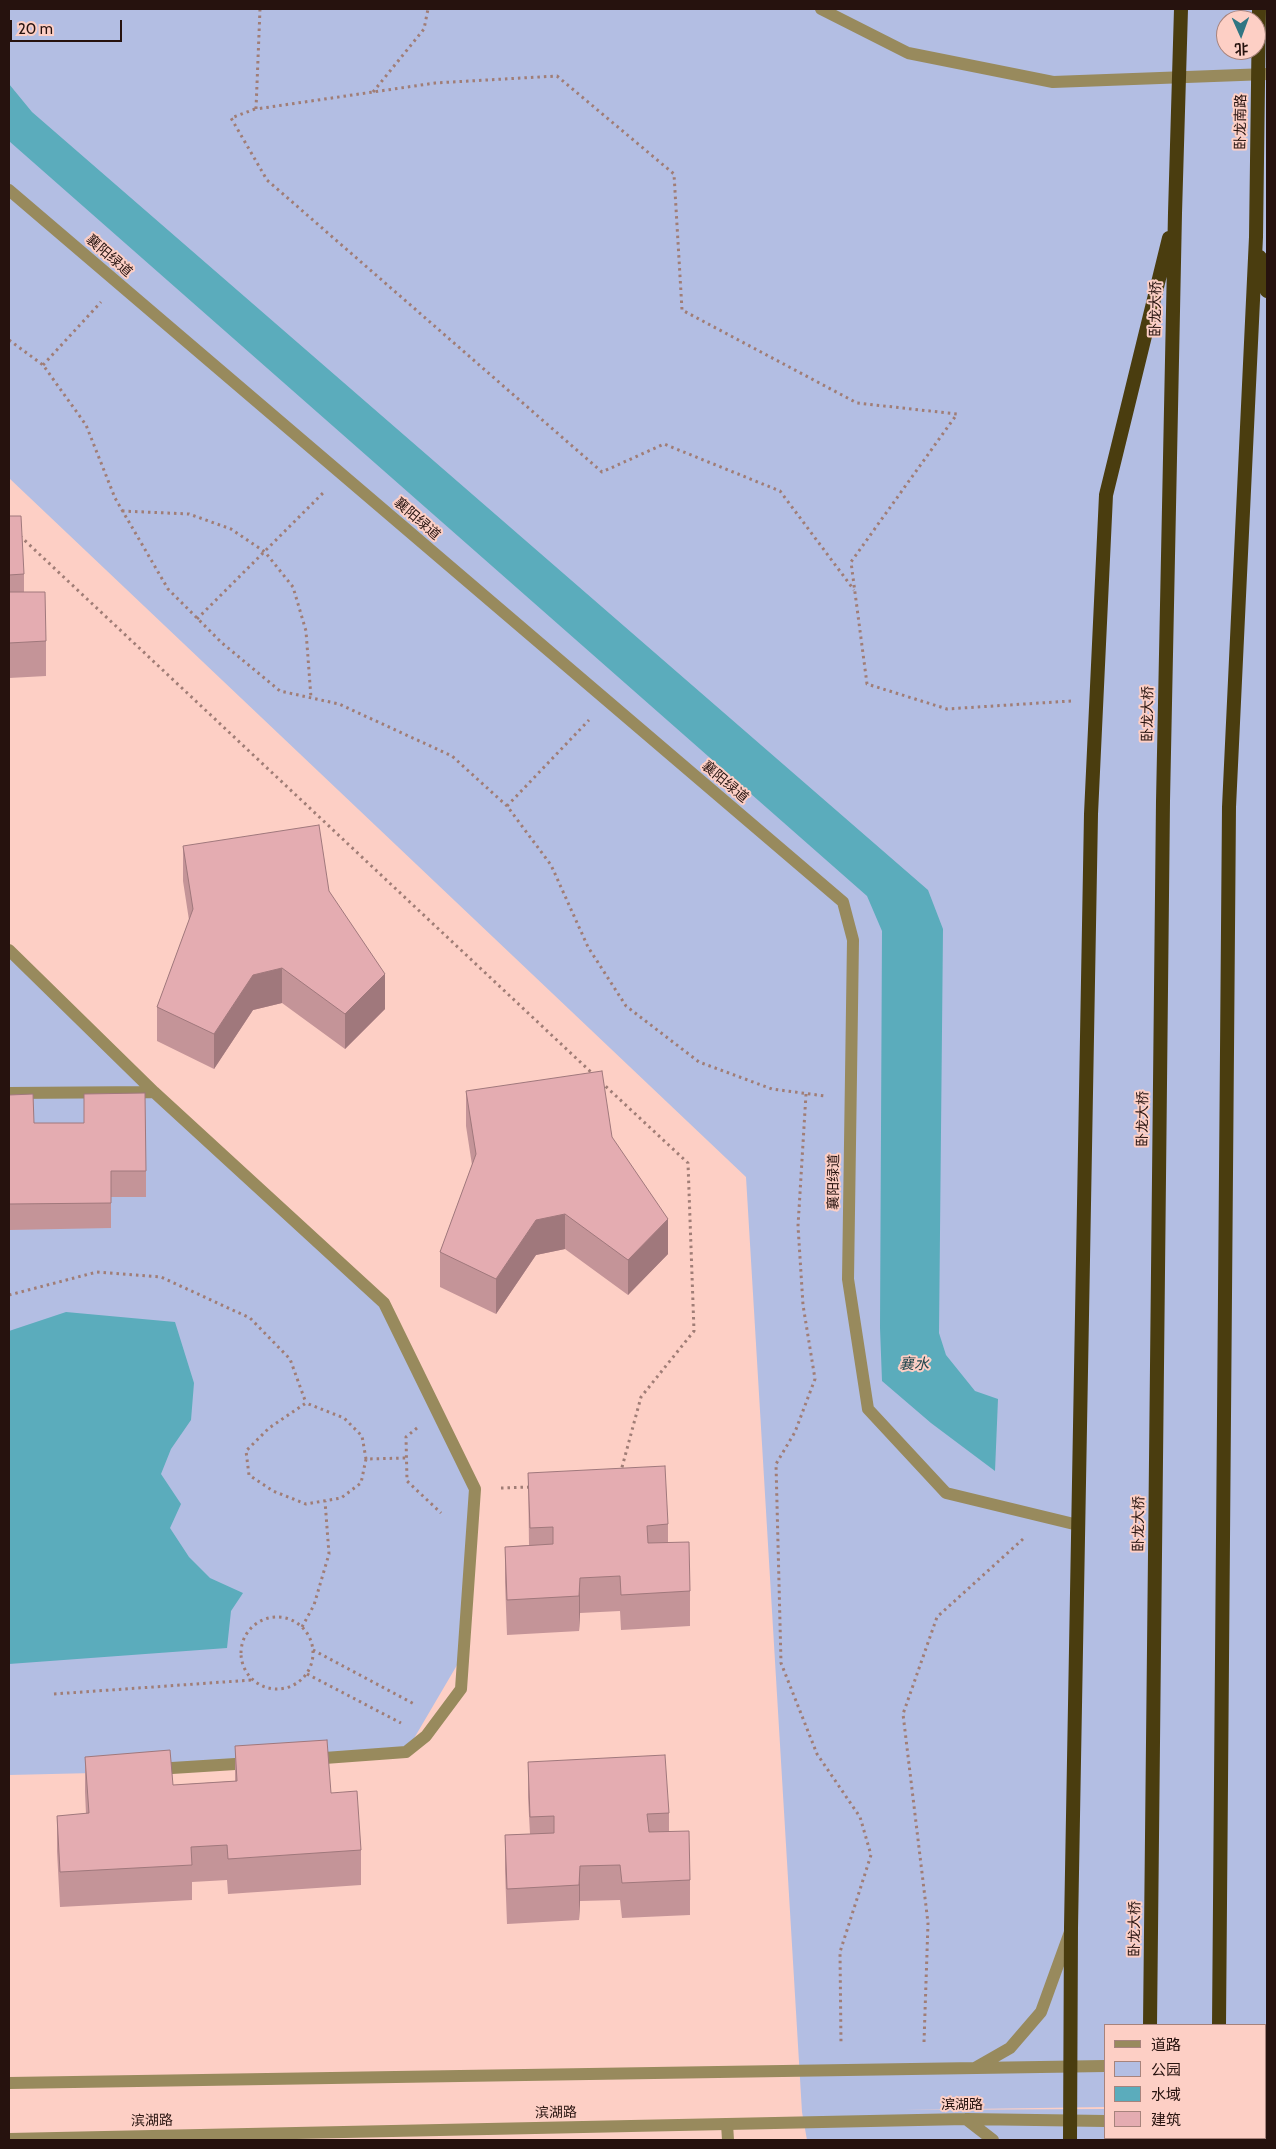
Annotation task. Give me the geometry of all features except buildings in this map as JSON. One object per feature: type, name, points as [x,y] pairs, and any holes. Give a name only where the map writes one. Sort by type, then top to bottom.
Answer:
[{"type":"highway","points":[[1070,2140],[1071,1927],[1091,823],[1106,495],[1175,213],[1181,9]]},
{"type":"highway","name":"卧龙南路","points":[[1256,237],[1263,74],[1259,9]]},
{"type":"highway","name":"卧龙大桥","points":[[1150,2024],[1163,801],[1175,213]]},
{"type":"highway","points":[[1256,237],[1267,290]]},
{"type":"highway","points":[[1219,2024],[1229,807],[1256,237]]},
{"type":"street","points":[[821,9],[908,54],[1052,82],[1263,74]]},
{"type":"street","name":"襄阳绿道","points":[[9,190],[843,902],[853,940],[848,1279],[868,1409],[946,1493],[1078,1526]]},
{"type":"street","points":[[9,950],[154,1092],[384,1303],[475,1489],[461,1689],[426,1736],[406,1752],[298,1760]]},
{"type":"street","points":[[9,1093],[154,1092]]},
{"type":"street","points":[[142,1770],[259,1762]]},
{"type":"street","points":[[975,2068],[1010,2048],[1041,2012],[1071,1927]]},
{"type":"street","points":[[9,2083],[1104,2066]]},
{"type":"street","points":[[966,2119],[993,2140]]},
{"type":"street","name":"滨湖路","points":[[9,2139],[966,2119],[1104,2121]]},
{"type":"street","points":[[727,2124],[728,2140]]},
{"type":"path","points":[[256,109],[260,9]]},
{"type":"path","points":[[372,92],[424,29],[428,9]]},
{"type":"path","points":[[854,590],[780,491],[664,444],[602,472],[267,180],[230,118],[256,109],[435,83],[557,76],[674,174],[682,310],[857,403],[957,414],[851,562],[867,684],[947,709],[1096,699]]},
{"type":"path","points":[[43,364],[118,283]]},
{"type":"path","points":[[9,340],[43,364],[86,426],[115,498],[168,589],[222,643],[280,691],[339,704],[452,756],[507,806],[551,866],[588,947],[626,1006],[698,1062],[772,1089],[851,1099]]},
{"type":"path","points":[[198,619],[342,474]]},
{"type":"path","points":[[122,511],[189,514],[230,529],[265,552],[293,587],[306,631],[311,698]]},
{"type":"path","points":[[16,532],[688,1163],[694,1331],[640,1397],[620,1474]]},
{"type":"path","points":[[507,806],[607,701]]},
{"type":"path","points":[[806,1094],[798,1226],[803,1305],[815,1379],[795,1432],[776,1464],[781,1662],[817,1754],[860,1817],[871,1855],[840,1952],[842,2070]]},
{"type":"path","points":[[9,1295],[98,1272],[161,1277],[250,1318],[290,1359],[306,1403],[344,1418],[362,1436],[366,1459],[361,1483],[341,1498],[306,1504],[273,1491],[249,1475],[246,1451],[269,1428],[306,1403]]},
{"type":"path","points":[[437,1412],[406,1437],[407,1481],[441,1513]]},
{"type":"path","points":[[366,1459],[407,1458]]},
{"type":"path","points":[[475,1489],[542,1487]]},
{"type":"path","points":[[302,1628],[314,1604],[328,1554],[324,1501]]},
{"type":"path","points":[[924,2069],[928,1923],[903,1714],[937,1616],[1048,1518]]},
{"type":"path","points":[[282,1618],[293,1621],[310,1637],[313,1650],[312,1662],[307,1674],[299,1682],[288,1688],[275,1690],[263,1687],[253,1680],[245,1670],[241,1660],[241,1648],[245,1638],[251,1628],[260,1621],[282,1618]]},
{"type":"path","points":[[313,1650],[440,1718]]},
{"type":"path","points":[[307,1674],[426,1736]]},
{"type":"path","points":[[54,1694],[253,1680]]},
{"type":"green space","points":[[9,9],[1267,9],[1267,2104],[1266,2024],[1104,2024],[1104,2107],[903,2110],[1104,2109],[1104,2139],[1266,2139],[1267,2105],[1267,2140],[807,2140],[802,2112],[746,1177],[9,478]]},
{"type":"green space","points":[[9,950],[384,1303],[475,1489],[460,1660],[406,1752],[94,1773],[9,1775]]},
{"type":"water","name":"襄水","points":[[9,84],[32,112],[928,890],[943,929],[939,1333],[946,1355],[975,1391],[998,1399],[995,1471],[931,1423],[882,1381],[880,1328],[882,931],[867,896],[9,141]]},
{"type":"water","points":[[66,1312],[175,1322],[194,1383],[191,1420],[171,1449],[161,1474],[181,1504],[170,1528],[189,1557],[210,1578],[243,1593],[231,1611],[227,1648],[9,1664],[9,1331]]}]
